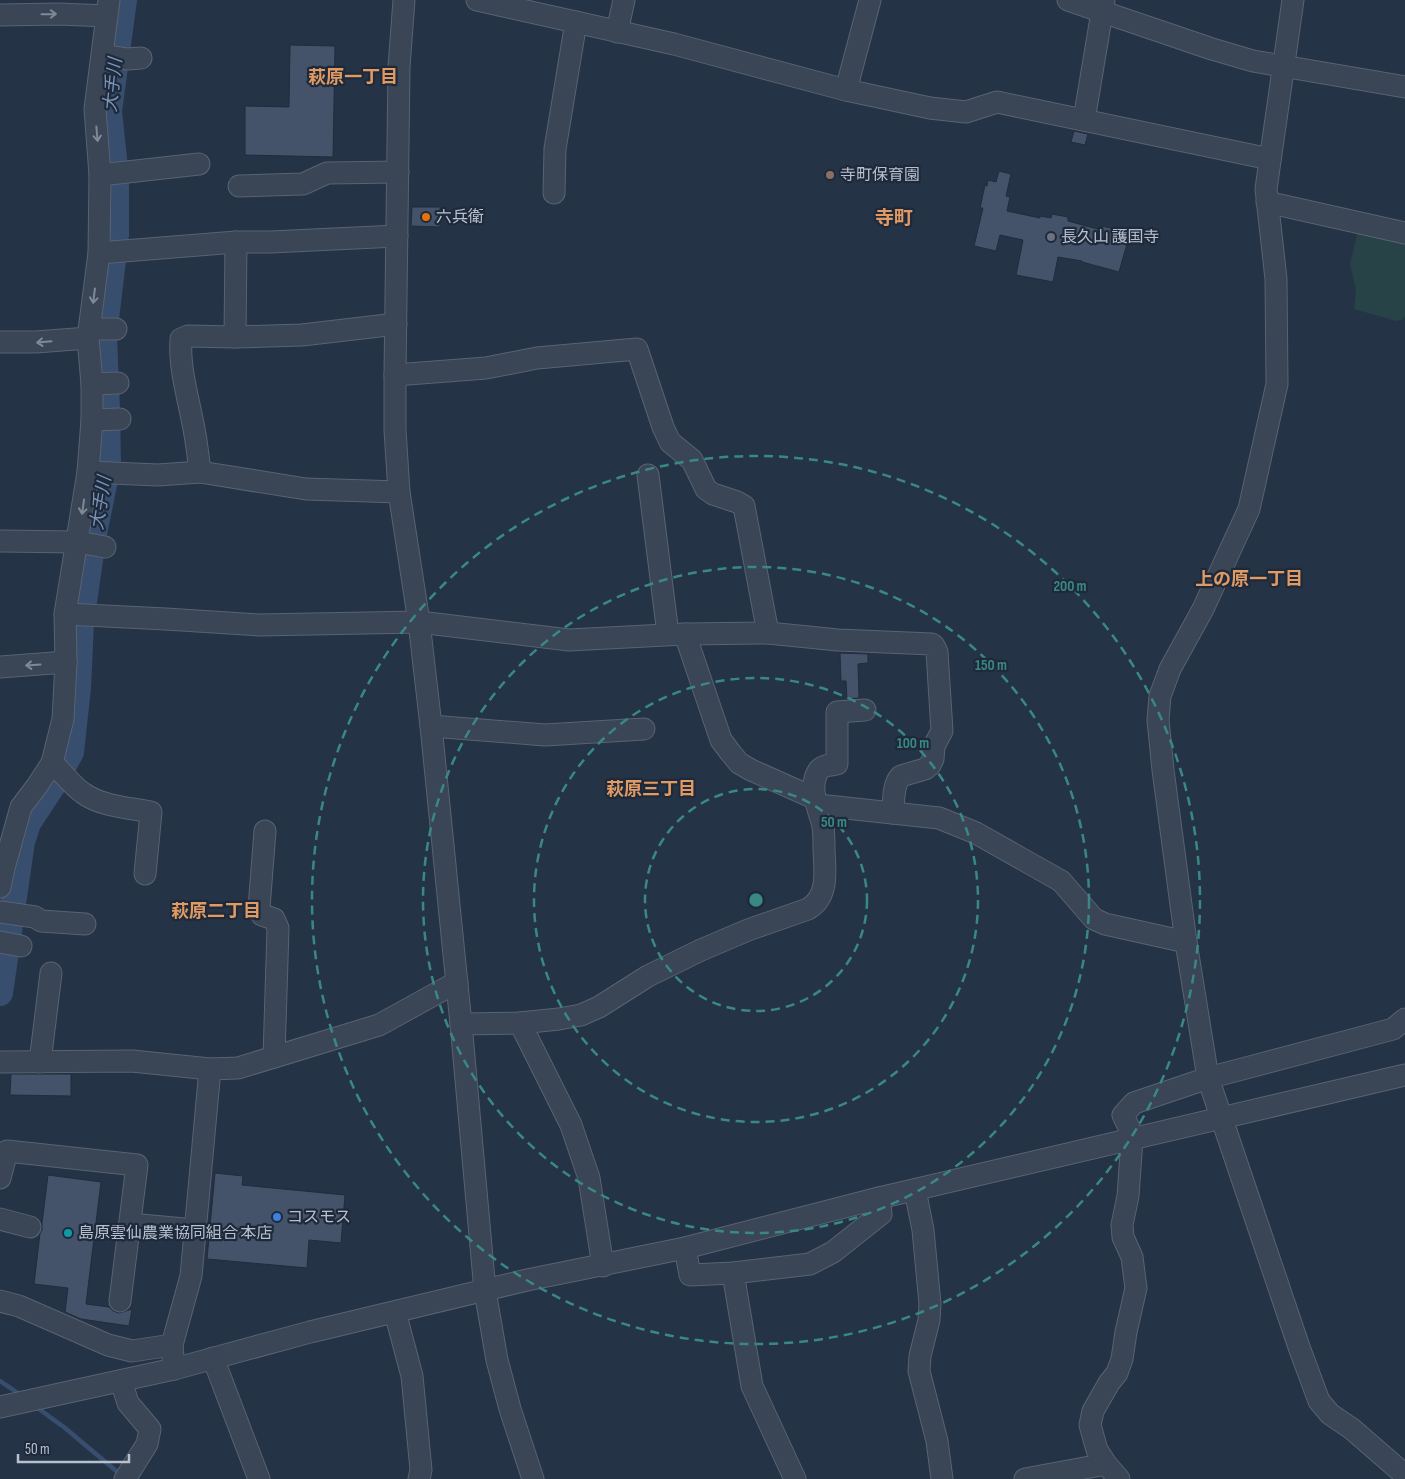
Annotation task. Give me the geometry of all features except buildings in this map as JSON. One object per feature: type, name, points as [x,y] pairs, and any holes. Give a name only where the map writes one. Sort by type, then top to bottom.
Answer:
[{"type":"street","points":[[404,0],[399,67],[395,375],[395,430],[399,492],[419,622],[431,726],[457,982],[485,1291],[497,1360],[510,1409],[533,1479]]},
{"type":"street","points":[[476,0],[683,47],[846,90],[930,108],[966,112],[997,102],[1270,159]]},
{"type":"street","points":[[617,32],[624,0]]},
{"type":"street","points":[[846,90],[870,0]]},
{"type":"street","points":[[1068,0],[1103,6],[1212,50],[1253,61],[1284,68],[1405,87]]},
{"type":"street","points":[[1294,0],[1266,189],[1276,278],[1277,384],[1248,509],[1203,609],[1170,669],[1160,696],[1158,720],[1186,942],[1208,1078],[1299,1348],[1319,1401],[1330,1414],[1352,1429],[1405,1475]]},
{"type":"street","points":[[1084,120],[1103,6]]},
{"type":"street","points":[[0,15],[59,14],[108,8],[119,57],[95,109],[110,174],[109,253],[90,332],[105,383],[106,420],[91,473],[92,545],[68,614],[59,770],[37,786],[21,807],[0,887]]},
{"type":"street","points":[[554,193],[555,149],[576,22]]},
{"type":"street","points":[[110,174],[198,164]]},
{"type":"street","points":[[239,186],[303,184],[327,173],[398,172]]},
{"type":"street","points":[[1267,202],[1405,231]]},
{"type":"street","points":[[109,253],[236,242],[397,236]]},
{"type":"street","points":[[235,337],[236,242]]},
{"type":"street","points":[[200,472],[195,433],[186,393],[180,347],[181,339],[188,336],[302,335],[396,324]]},
{"type":"street","points":[[0,342],[36,342],[114,329]]},
{"type":"street","points":[[395,375],[486,368],[537,358],[637,349],[663,428],[670,442],[692,460],[706,489],[713,494],[744,506],[768,633]]},
{"type":"street","points":[[91,473],[158,475],[200,472],[306,489],[399,492]]},
{"type":"street","points":[[648,475],[676,634],[721,740],[739,762],[751,770],[816,801],[939,818],[976,833],[1061,881],[1094,919],[1105,924],[1186,942]]},
{"type":"street","points":[[0,541],[92,545]]},
{"type":"street","points":[[68,614],[259,625],[419,622],[569,640],[676,634],[768,633],[838,640],[928,644],[936,648],[942,731],[934,746],[933,759],[930,766],[901,776],[898,779],[893,813]]},
{"type":"street","points":[[0,667],[66,662]]},
{"type":"street","points":[[461,1024],[520,1023],[559,1020],[581,1015],[599,1007],[648,976],[701,950],[815,905],[821,896],[825,871],[823,828],[816,801],[816,777],[819,770],[824,766],[837,764],[837,712],[865,710]]},
{"type":"street","points":[[431,726],[545,735],[644,729]]},
{"type":"street","points":[[59,770],[84,794],[99,802],[151,812],[145,874]]},
{"type":"street","points":[[265,831],[258,908],[262,915],[274,919],[278,928],[274,1057]]},
{"type":"street","points":[[8,913],[35,917],[41,921],[85,924]]},
{"type":"street","points":[[40,1062],[51,973]]},
{"type":"street","points":[[0,1062],[132,1062],[210,1069],[238,1068],[379,1025],[457,982]]},
{"type":"street","points":[[1025,1479],[1112,1472],[1097,1450],[1090,1424],[1093,1411],[1117,1373],[1122,1359],[1136,1288],[1132,1257],[1123,1237],[1122,1225],[1128,1196],[1132,1139],[1123,1115],[1134,1103],[1208,1078],[1394,1029],[1405,1019]]},
{"type":"street","points":[[520,1023],[571,1125],[583,1160],[589,1178],[603,1266]]},
{"type":"street","points":[[174,1369],[172,1345],[191,1276],[210,1069]]},
{"type":"street","points":[[2,1407],[174,1369],[310,1332],[526,1280],[685,1248],[879,1198],[1405,1075]]},
{"type":"street","points":[[0,1178],[8,1151],[137,1165],[120,1301]]},
{"type":"street","points":[[915,1190],[923,1230],[930,1304],[929,1320],[920,1356],[919,1371],[937,1441],[942,1479]]},
{"type":"street","points":[[685,1248],[690,1275],[733,1273],[810,1264],[833,1252],[881,1214],[879,1198]]},
{"type":"street","points":[[0,1219],[30,1227]]},
{"type":"street","points":[[130,1224],[195,1230]]},
{"type":"street","points":[[733,1273],[752,1386],[795,1479]]},
{"type":"street","points":[[0,1301],[19,1306],[108,1345],[132,1351],[172,1345]]},
{"type":"street","points":[[395,1312],[412,1376],[420,1470],[419,1479]]},
{"type":"street","points":[[213,1358],[259,1479]]},
{"type":"street","points":[[121,1381],[128,1403],[150,1429],[147,1444],[128,1474]]},
{"type":"green space","points":[[1358,231],[1405,242],[1405,317],[1402,320],[1396,321],[1354,309],[1356,290],[1350,264]]},
{"type":"waterway","name":"大手川","points":[[0,993],[22,842],[28,823],[55,782],[71,752],[78,688],[81,623],[93,539],[108,465],[104,336],[116,235],[116,178],[109,111],[124,0]]},
{"type":"waterway","name":"大手川","points":[[0,1381],[21,1395]]},
{"type":"waterway","name":"大手川","points":[[35,1406],[65,1428],[121,1475]]},
{"type":"place","name":"寺町保育園","points":[[830,175]]},
{"type":"place","name":"六兵衛","points":[[426,217]]},
{"type":"place","name":"長久山 護国寺","points":[[1051,237]]},
{"type":"place","name":"コスモス","points":[[277,1217]]},
{"type":"place","name":"島原雲仙農業協同組合 本店","points":[[68,1233]]},
{"type":"district","name":"萩原一丁目","points":[[353,77]]},
{"type":"district","name":"寺町","points":[[894,218]]},
{"type":"district","name":"上の原一丁目","points":[[1249,579]]},
{"type":"district","name":"萩原三丁目","points":[[651,789]]},
{"type":"district","name":"萩原二丁目","points":[[216,911]]}]
